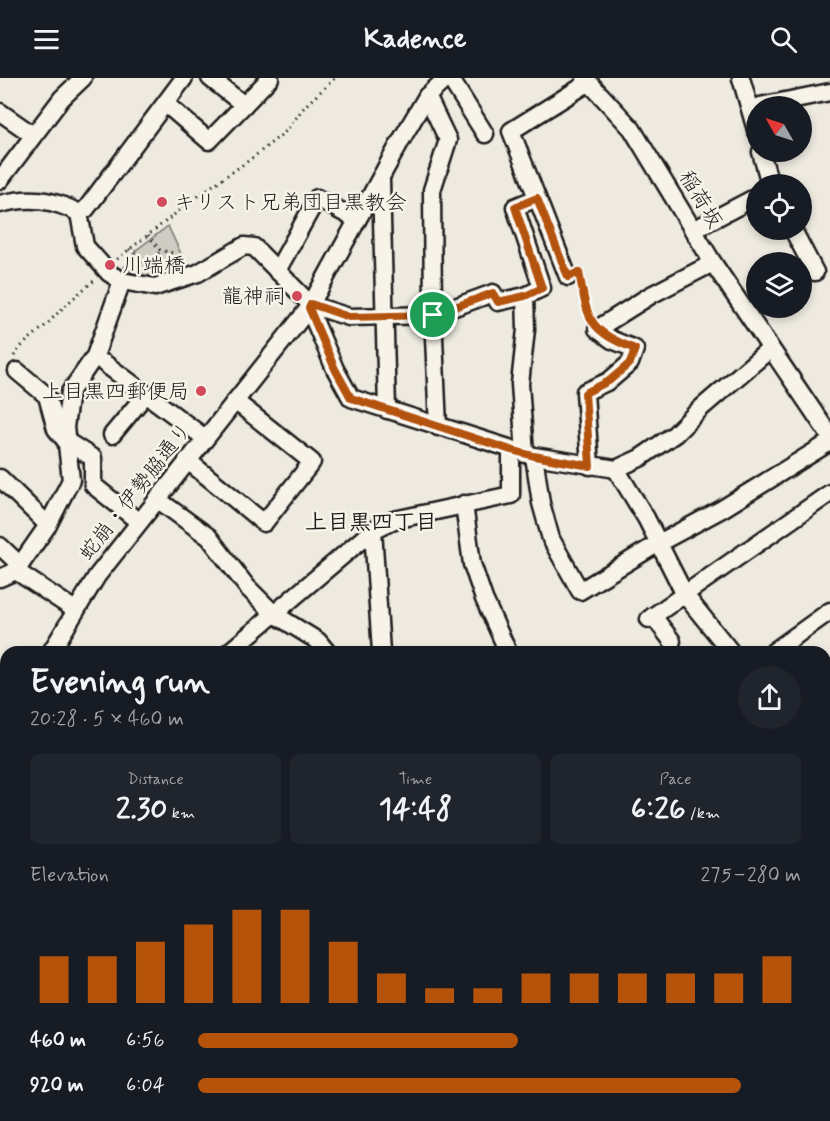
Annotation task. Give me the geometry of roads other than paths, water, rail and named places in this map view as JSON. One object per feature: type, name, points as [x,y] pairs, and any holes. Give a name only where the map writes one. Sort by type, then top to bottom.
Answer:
[{"type":"street","points":[[79,213],[86,209],[184,78]]},
{"type":"street","points":[[210,78],[244,105]]},
{"type":"street","points":[[166,104],[209,141],[270,78]]},
{"type":"street","points":[[449,78],[485,134]]},
{"type":"street","name":"蛇崩・伊勢脇通り","points":[[54,646],[97,576],[310,306],[427,96],[449,78]]},
{"type":"street","points":[[741,78],[750,96]]},
{"type":"street","points":[[0,180],[79,79]]},
{"type":"street","points":[[568,277],[511,131],[586,80]]},
{"type":"street","name":"稲荷坂","points":[[586,80],[632,129],[713,263],[830,436]]},
{"type":"street","points":[[795,96],[827,87]]},
{"type":"street","points":[[427,96],[448,140],[432,190],[433,315],[438,427]]},
{"type":"street","points":[[0,112],[33,135]]},
{"type":"street","points":[[381,179],[387,410]]},
{"type":"street","points":[[278,272],[317,198],[357,220]]},
{"type":"street","points":[[310,306],[349,317],[433,315],[493,293],[498,302],[525,296],[542,288],[515,207],[537,198]]},
{"type":"street","points":[[0,204],[16,199],[43,199],[66,206],[79,213]]},
{"type":"street","points":[[693,230],[746,202]]},
{"type":"street","points":[[79,213],[85,246],[114,276],[155,287],[198,273],[244,246],[254,247],[310,306],[335,369],[351,398],[523,453],[616,469],[630,464],[653,451],[675,434],[700,409],[770,349]]},
{"type":"street","points":[[798,240],[816,272]]},
{"type":"street","points":[[590,466],[585,393],[609,381],[630,363],[635,349],[612,340],[597,329],[651,295],[713,263]]},
{"type":"street","points":[[0,578],[18,568],[48,525],[71,480],[65,440],[70,392],[100,359],[114,276]]},
{"type":"street","points":[[525,296],[526,329],[520,384],[523,453],[541,502],[551,539],[580,591],[830,442]]},
{"type":"street","points":[[100,359],[205,438]]},
{"type":"street","points":[[14,366],[47,396],[56,429],[65,440],[93,459],[93,485],[139,522]]},
{"type":"street","points":[[112,435],[146,394]]},
{"type":"street","points":[[188,460],[264,523],[312,462],[235,401]]},
{"type":"street","points":[[243,646],[274,614],[373,530],[394,520],[511,495],[523,453]]},
{"type":"street","points":[[616,469],[646,518],[657,544],[685,595],[726,646]]},
{"type":"street","points":[[0,478],[48,525]]},
{"type":"street","points":[[672,641],[651,618],[830,493]]},
{"type":"street","points":[[157,499],[208,537],[247,587],[274,614],[318,641],[322,646]]},
{"type":"street","points":[[464,504],[472,564],[484,599],[505,646]]},
{"type":"street","points":[[373,530],[381,646]]},
{"type":"street","points":[[0,546],[18,568],[75,610]]},
{"type":"street","points":[[781,646],[830,611]]},
{"type":"place","name":"キリスト兄弟団目黒教会","points":[[162,202]]},
{"type":"place","name":"川端橋","points":[[110,265]]},
{"type":"place","name":"龍神祠","points":[[297,296]]},
{"type":"place","name":"上目黒四郵便局","points":[[201,391]]},
{"type":"district","name":"上目黒四丁目","points":[[371,521]]}]
